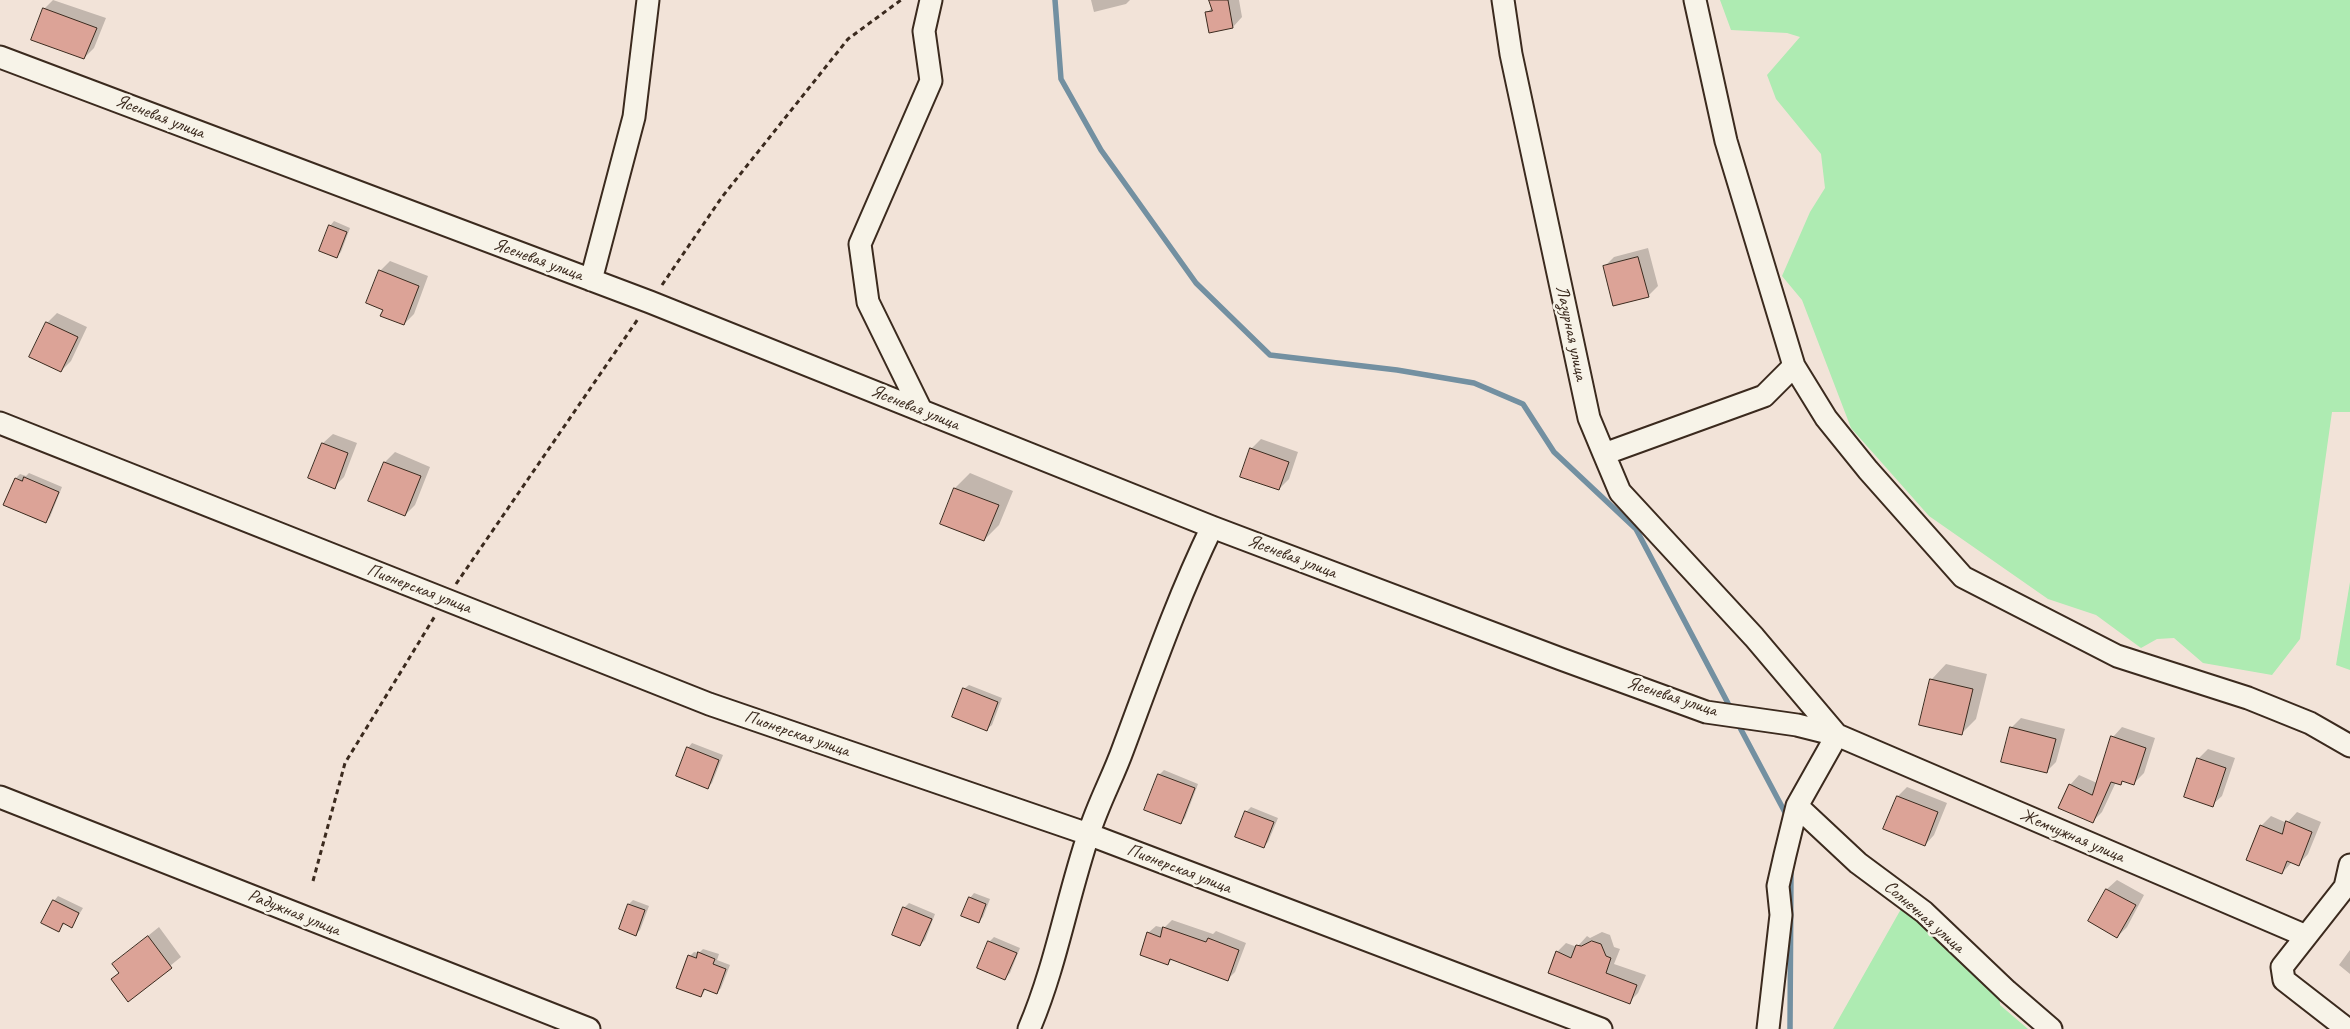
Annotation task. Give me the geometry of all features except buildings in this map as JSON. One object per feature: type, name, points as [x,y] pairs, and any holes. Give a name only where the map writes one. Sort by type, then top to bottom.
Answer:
[{"type":"street","points":[[591,280],[634,117],[648,0]]},
{"type":"street","points":[[921,410],[868,302],[860,244],[931,80],[924,31],[931,0]]},
{"type":"street","name":"Лазурная улица","points":[[1503,0],[1511,54],[1587,408],[1620,492],[1754,637],[1837,735]]},
{"type":"street","points":[[1695,0],[1726,141],[1794,366],[1832,426],[1868,470],[1963,577],[2116,656],[2248,698],[2310,724],[2350,746]]},
{"type":"street","name":"Ясеневая улица","points":[[0,57],[650,302],[1212,527],[1706,712],[1797,725],[1837,735]]},
{"type":"street","points":[[1604,454],[1764,396],[1794,366]]},
{"type":"street","name":"Пионерская улица","points":[[0,423],[709,704],[1088,834],[1600,1029]]},
{"type":"street","points":[[1029,1029],[1042,999],[1088,834],[1122,751],[1150,673],[1212,527]]},
{"type":"street","points":[[1768,1029],[1780,924],[1778,886],[1796,806],[1837,735]]},
{"type":"street","name":"Жемчужная улица","points":[[1837,735],[2306,936]]},
{"type":"street","name":"Радужная улица","points":[[0,797],[589,1029]]},
{"type":"street","name":"Солнечная улица","points":[[1796,806],[1858,863],[1924,912],[2051,1029]]},
{"type":"street","points":[[2347,1029],[2284,980],[2282,967],[2345,887],[2350,865]]},
{"type":"path","points":[[313,881],[345,763],[445,600],[722,197],[848,39],[901,0]]},
{"type":"green space","points":[[1720,0],[2350,0],[2350,412],[2332,412],[2300,639],[2272,675],[2203,663],[2174,638],[2157,639],[2141,648],[2096,615],[2048,599],[1929,516],[1851,428],[1802,300],[1782,276],[1810,212],[1825,188],[1821,154],[1776,99],[1767,75],[1800,37],[1787,33],[1731,30]]},
{"type":"green space","points":[[2350,582],[2350,670],[2336,665]]},
{"type":"green space","points":[[1901,909],[1925,920],[1999,992],[2000,1005],[2028,1029],[1833,1029]]},
{"type":"waterway","points":[[1055,0],[1061,79],[1101,150],[1196,283],[1270,355],[1397,370],[1474,383],[1523,404],[1554,452],[1636,529],[1731,709]]},
{"type":"waterway","points":[[1737,722],[1788,818]]},
{"type":"waterway","points":[[1790,1029],[1791,871]]}]
